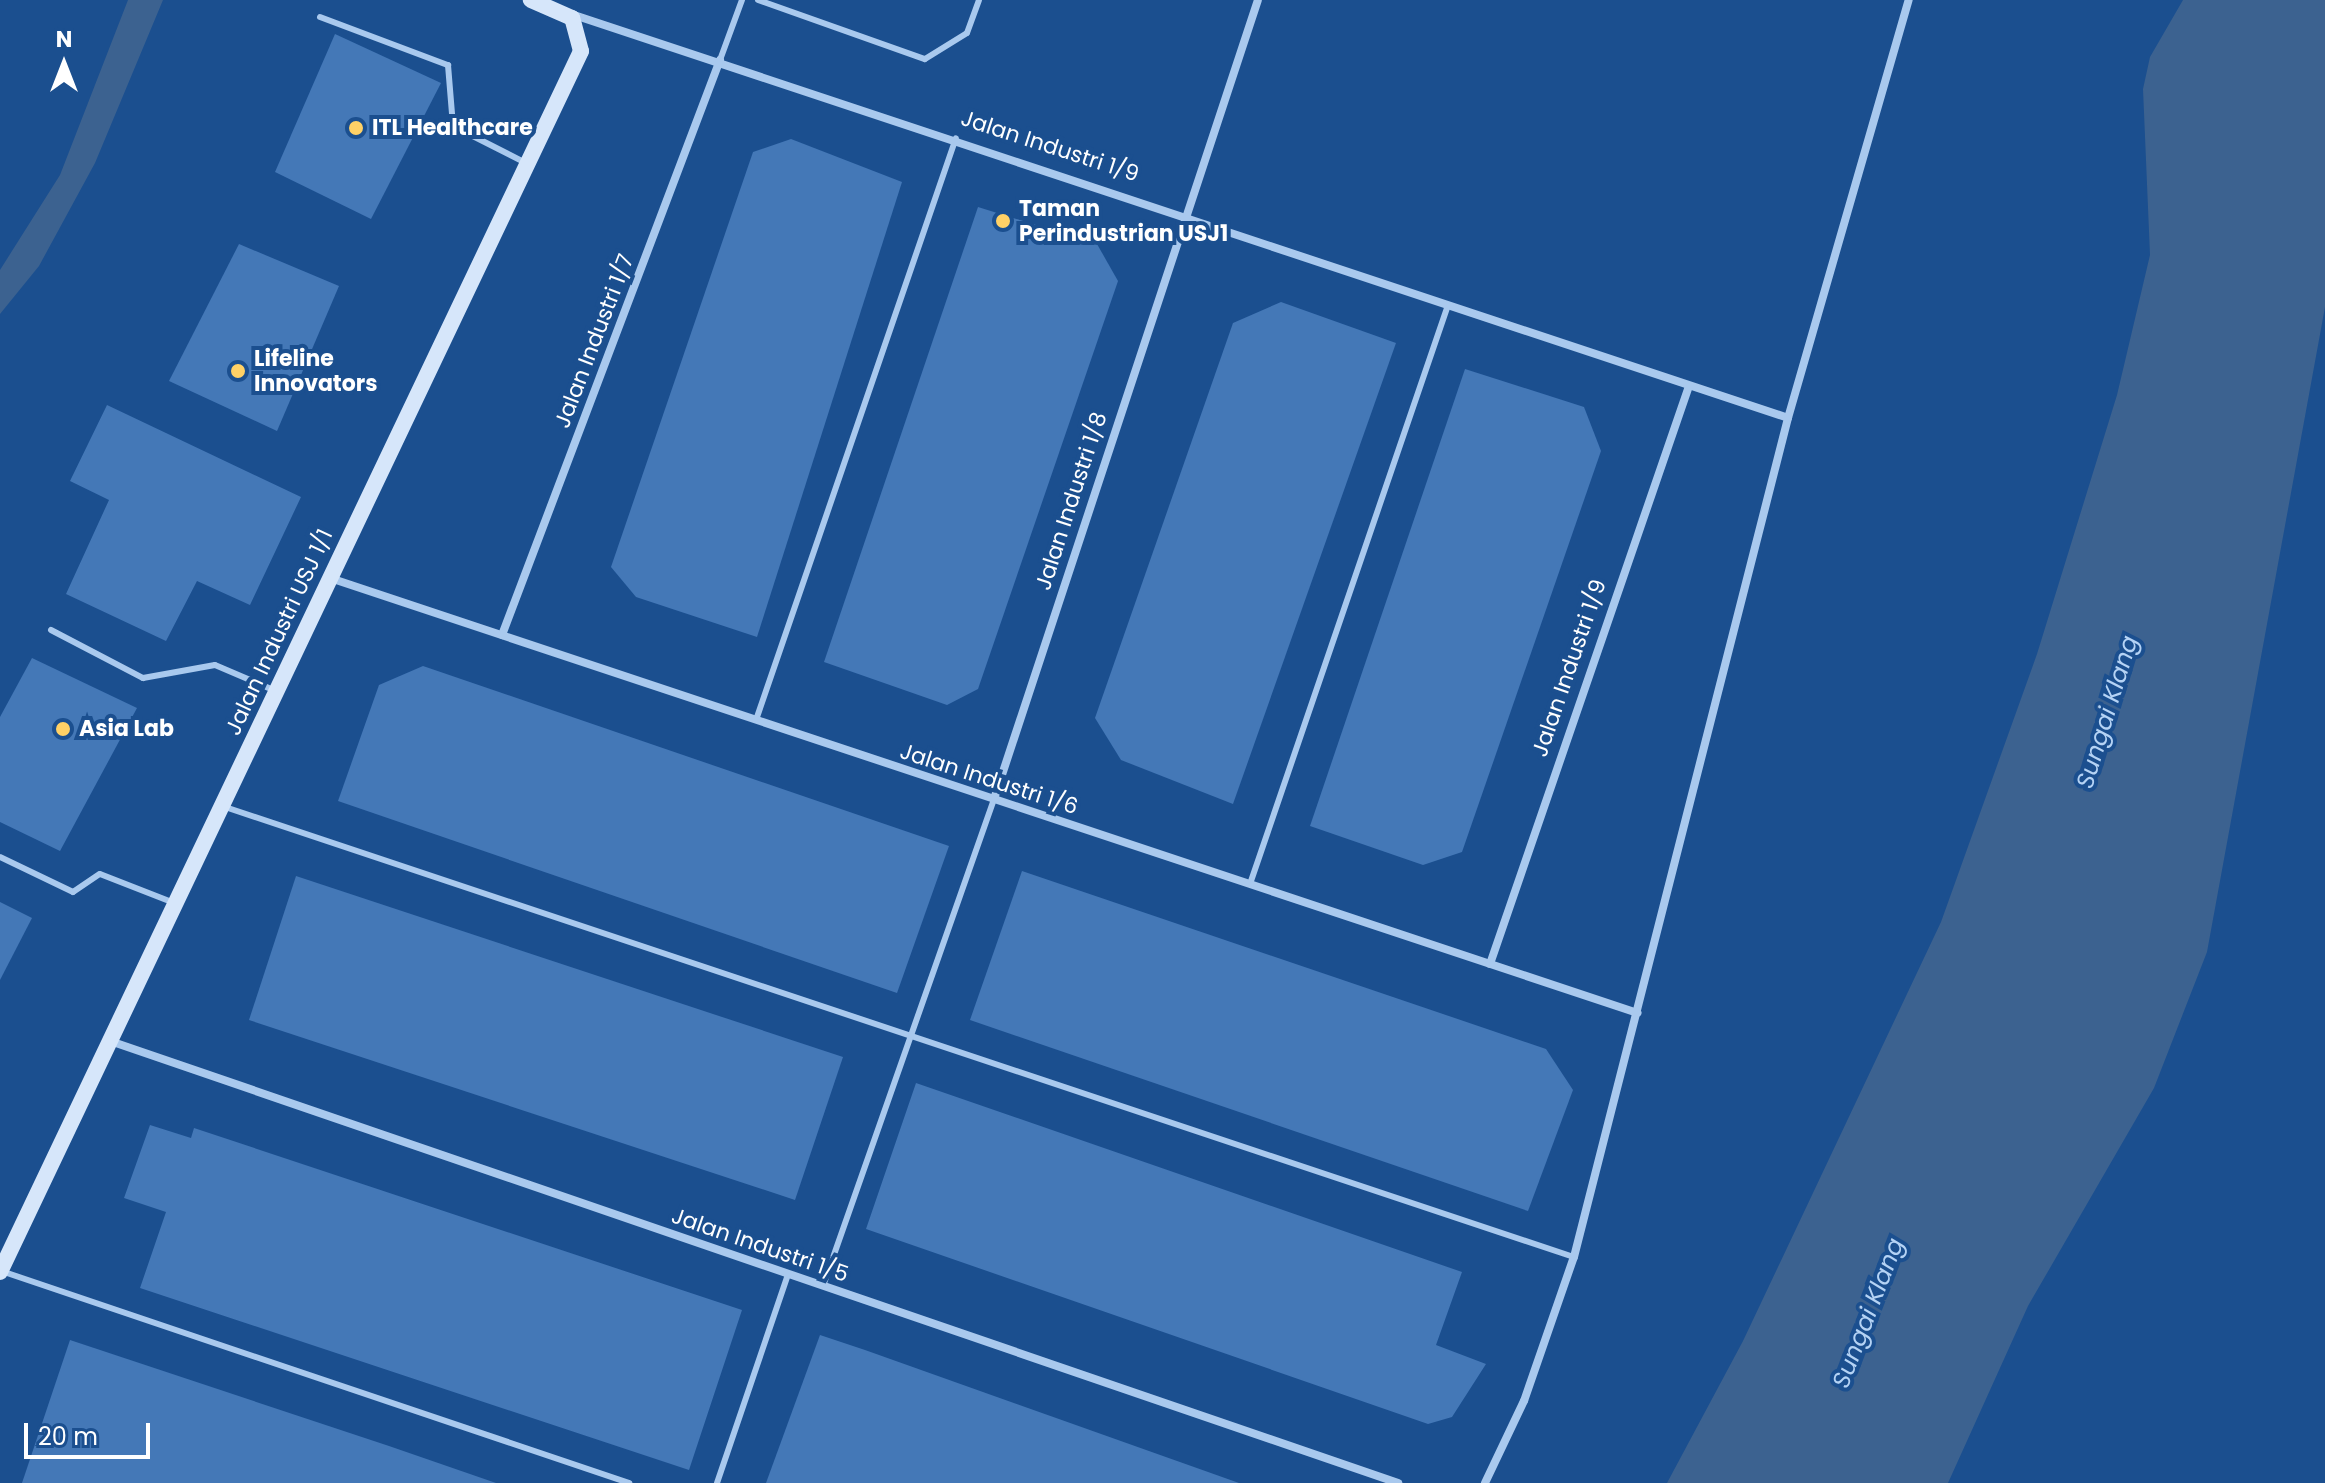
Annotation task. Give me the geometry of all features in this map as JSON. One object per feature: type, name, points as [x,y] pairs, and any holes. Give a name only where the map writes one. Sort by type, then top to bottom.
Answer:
[{"type":"street","name":"Jalan Industri 1/9","points":[[531,0],[956,138],[1788,418]]},
{"type":"street","name":"Jalan Industri 1/8","points":[[994,799],[1182,214],[1258,0]]},
{"type":"street","points":[[1485,1483],[1524,1401],[1574,1257],[1788,418],[1909,0]]},
{"type":"street","name":"Jalan Industri USJ 1/1","points":[[0,1271],[581,51],[579,28],[566,12]]},
{"type":"street","name":"Jalan Industri 1/7","points":[[502,635],[720,60]]},
{"type":"street","name":"Jalan Industri 1/9","points":[[1490,964],[1689,386]]},
{"type":"street","name":"Jalan Industri 1/6","points":[[329,578],[1638,1013]]},
{"type":"street","name":"Jalan Industri 1/5","points":[[110,1041],[1398,1483]]},
{"type":"lane","points":[[720,60],[742,0]]},
{"type":"lane","points":[[758,0],[925,59],[967,33],[979,0]]},
{"type":"lane","points":[[320,17],[448,65],[453,126],[527,163]]},
{"type":"lane","points":[[756,720],[956,138]]},
{"type":"lane","points":[[1250,884],[1448,305]]},
{"type":"lane","points":[[51,630],[143,678],[215,665],[276,691]]},
{"type":"lane","points":[[823,1286],[994,799]]},
{"type":"lane","points":[[222,806],[1574,1257]]},
{"type":"lane","points":[[0,857],[73,892],[100,874],[176,903]]},
{"type":"lane","points":[[0,1271],[629,1483]]},
{"type":"lane","points":[[717,1483],[788,1274]]},
{"type":"water","points":[[128,0],[163,0],[95,163],[39,266],[0,314],[0,270],[60,175]]},
{"type":"water","name":"Sungai Klang","points":[[2183,0],[2325,0],[2325,307],[2207,952],[2154,1088],[2028,1306],[1948,1483],[1667,1483],[1743,1341],[1941,922],[2037,654],[2117,395],[2150,255],[2143,89],[2150,57]]},
{"type":"building","name":"ITL Healthcare","points":[[335,34],[441,83],[371,219],[275,172]]},
{"type":"building","points":[[791,139],[902,182],[757,637],[636,597],[611,567],[753,152]]},
{"type":"building","points":[[978,207],[1097,244],[1118,281],[978,689],[947,705],[824,662]]},
{"type":"building","points":[[239,244],[339,286],[277,431],[169,381]]},
{"type":"building","points":[[1281,302],[1396,343],[1233,804],[1121,760],[1095,718],[1233,323]]},
{"type":"building","points":[[1465,369],[1584,407],[1601,451],[1462,852],[1423,865],[1310,826]]},
{"type":"building","points":[[107,405],[301,497],[250,605],[197,581],[166,641],[66,594],[109,500],[70,481]]},
{"type":"building","name":"Asia Lab","points":[[32,658],[137,708],[60,851],[0,822],[0,717]]},
{"type":"building","points":[[423,666],[949,846],[897,993],[338,801],[379,685]]},
{"type":"building","points":[[1022,871],[1546,1049],[1573,1090],[1528,1211],[970,1020]]},
{"type":"building","points":[[296,876],[843,1057],[795,1200],[249,1020]]},
{"type":"building","points":[[0,902],[32,918],[0,980]]},
{"type":"building","points":[[916,1083],[1462,1272],[1436,1345],[1486,1364],[1452,1417],[1428,1424],[866,1229]]},
{"type":"building","points":[[150,1125],[191,1138],[194,1128],[742,1310],[689,1470],[140,1288],[166,1212],[124,1198]]},
{"type":"building","points":[[820,1335],[865,1350],[1239,1483],[766,1483]]},
{"type":"building","points":[[70,1340],[389,1446],[496,1483],[22,1483]]},
{"type":"place","name":"ITL Healthcare","points":[[356,128]]},
{"type":"place","name":"Taman Perindustrian USJ1","points":[[1003,221]]},
{"type":"place","name":"Lifeline Innovators","points":[[238,371]]},
{"type":"place","name":"Asia Lab","points":[[63,729]]}]
